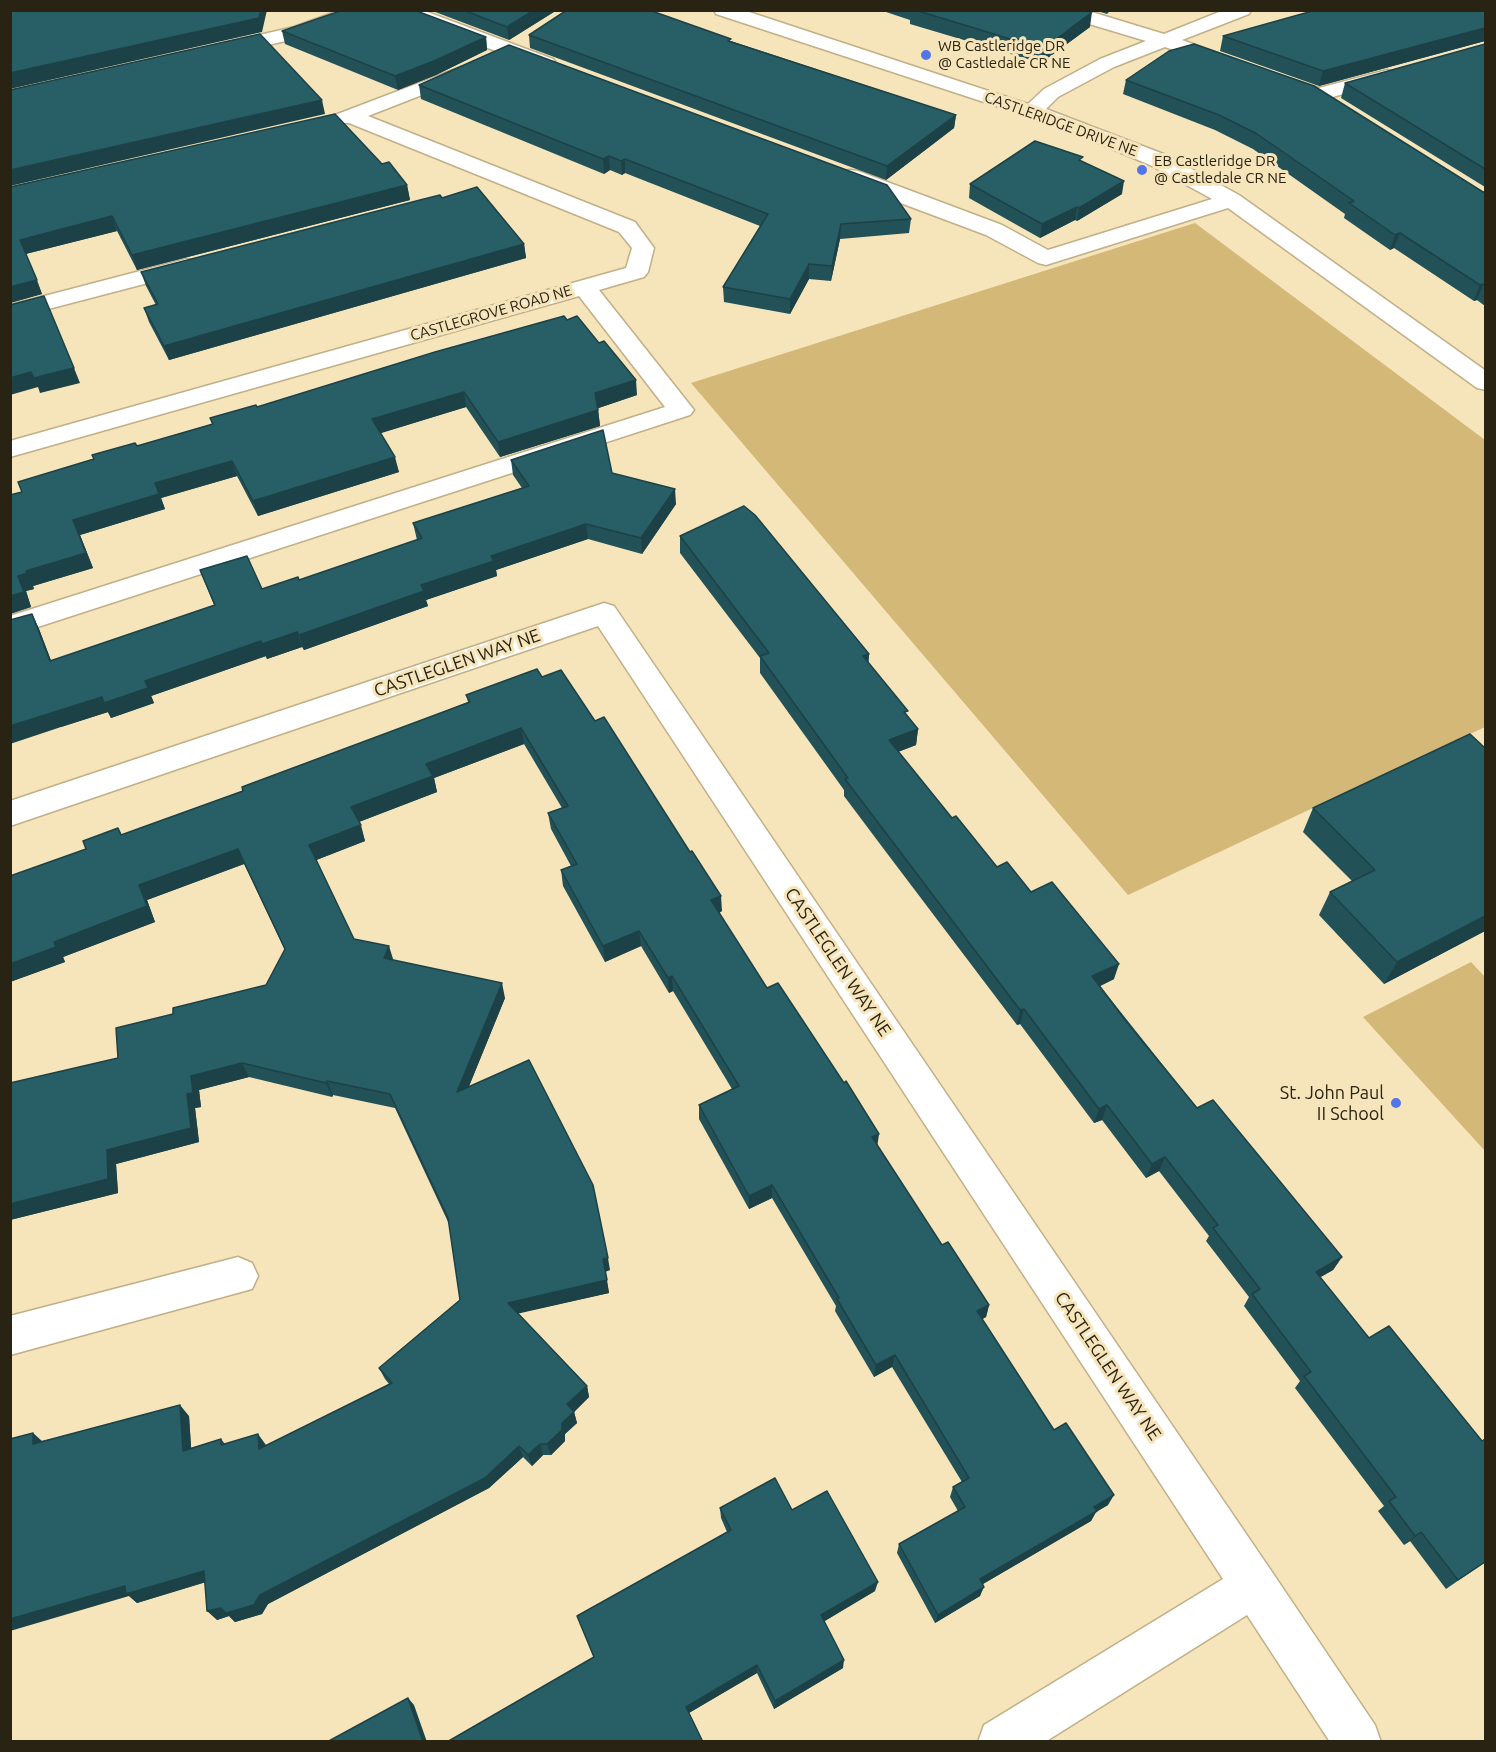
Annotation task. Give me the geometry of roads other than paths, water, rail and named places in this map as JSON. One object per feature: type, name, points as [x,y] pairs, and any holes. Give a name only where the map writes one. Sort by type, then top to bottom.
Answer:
[{"type":"street","points":[[207,53],[299,32],[360,10]]},
{"type":"street","points":[[404,10],[565,70]]},
{"type":"street","name":"CASTLERIDGE DRIVE NE","points":[[723,10],[1067,123],[1158,160],[1230,200],[1485,383]]},
{"type":"street","points":[[1063,10],[1163,40],[1240,67]]},
{"type":"street","points":[[1031,112],[1051,93],[1107,63],[1242,10]]},
{"type":"street","points":[[318,124],[351,117],[444,81],[510,50],[529,38]]},
{"type":"street","points":[[1318,95],[1407,70]]},
{"type":"street","points":[[1263,75],[1318,95],[1338,107]]},
{"type":"street","name":"CASTLEGROVE ROAD NE","points":[[10,449],[636,272],[643,248],[627,227],[351,117]]},
{"type":"street","points":[[829,169],[994,230],[1046,258],[1230,200]]},
{"type":"street","points":[[482,190],[516,182]]},
{"type":"street","points":[[10,312],[206,261]]},
{"type":"street","points":[[10,626],[681,410],[584,287]]},
{"type":"street","name":"CASTLEGLEN WAY NE","points":[[10,814],[604,613],[1254,1585]]},
{"type":"street","points":[[10,1336],[237,1275]]},
{"type":"street","points":[[1001,1742],[1254,1585],[1358,1742]]},
{"type":"place","name":"WB Castleridge DR @ Castledale CR NE","points":[[926,55]]},
{"type":"place","name":"EB Castleridge DR @ Castledale CR NE","points":[[1142,170]]},
{"type":"place","name":"St. John Paul II School","points":[[1396,1103]]}]
